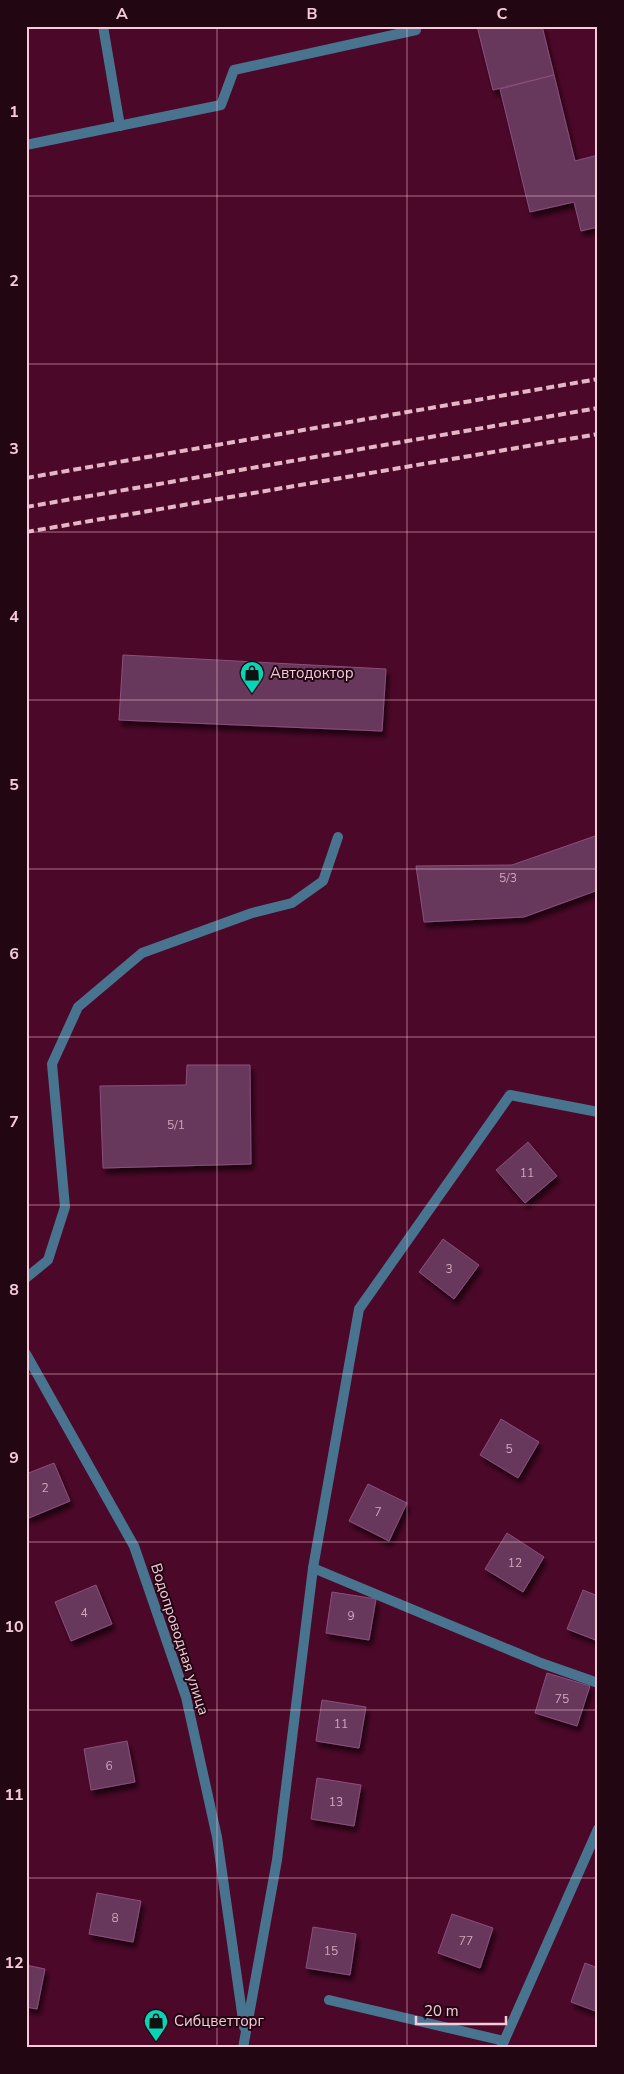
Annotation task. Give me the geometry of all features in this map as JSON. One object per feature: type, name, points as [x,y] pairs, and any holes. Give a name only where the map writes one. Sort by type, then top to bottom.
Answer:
[{"type":"street","points":[[103,26],[120,126]]},
{"type":"street","points":[[26,146],[221,105],[234,70],[416,30]]},
{"type":"street","points":[[26,1278],[48,1260],[65,1206],[52,1064],[78,1008],[142,952],[252,913],[292,903],[323,881],[338,837]]},
{"type":"street","points":[[242,2048],[277,1860],[313,1568],[359,1309],[510,1095],[598,1112]]},
{"type":"street","name":"Водопроводная улица","points":[[26,1354],[134,1546],[186,1697],[217,1837],[244,2028],[242,2048]]},
{"type":"street","points":[[313,1568],[540,1663],[598,1683]]},
{"type":"street","points":[[329,2000],[502,2044],[598,1829]]},
{"type":"building","points":[[477,26],[542,26],[554,75],[493,90]]},
{"type":"building","points":[[554,75],[575,161],[598,155],[598,227],[581,231],[574,202],[530,212],[500,89]]},
{"type":"building","name":"Автодоктор","points":[[123,655],[386,669],[382,731],[119,720]]},
{"type":"building","points":[[598,835],[598,890],[524,917],[424,922],[416,866],[512,865]]},
{"type":"building","points":[[187,1065],[250,1065],[251,1164],[103,1168],[100,1086],[186,1085]]},
{"type":"building","points":[[528,1142],[557,1176],[525,1203],[496,1170]]},
{"type":"building","points":[[443,1239],[479,1265],[454,1299],[419,1272]]},
{"type":"building","points":[[501,1419],[539,1442],[518,1478],[480,1455]]},
{"type":"building","points":[[54,1463],[70,1501],[29,1518],[26,1510],[26,1474]]},
{"type":"building","points":[[368,1484],[407,1503],[389,1541],[349,1521]]},
{"type":"building","points":[[507,1533],[544,1557],[523,1592],[485,1569]]},
{"type":"building","points":[[96,1585],[112,1624],[71,1641],[55,1602]]},
{"type":"building","points":[[583,1590],[598,1596],[598,1641],[567,1629]]},
{"type":"building","points":[[332,1592],[376,1599],[369,1640],[326,1633]]},
{"type":"building","points":[[547,1673],[590,1686],[577,1726],[535,1713]]},
{"type":"building","points":[[322,1700],[366,1707],[359,1748],[316,1741]]},
{"type":"building","points":[[127,1741],[135,1782],[91,1790],[84,1749]]},
{"type":"building","points":[[317,1778],[361,1785],[354,1826],[311,1819]]},
{"type":"building","points":[[97,1893],[141,1901],[133,1942],[89,1934]]},
{"type":"building","points":[[452,1914],[493,1928],[480,1968],[438,1953]]},
{"type":"building","points":[[313,1927],[356,1934],[350,1975],[306,1968]]},
{"type":"building","points":[[585,1963],[598,1968],[598,2012],[571,2002]]},
{"type":"building","points":[[26,1965],[45,1969],[37,2009],[26,2007]]},
{"type":"railway","points":[[26,478],[598,379]]},
{"type":"railway","points":[[26,507],[598,408]]},
{"type":"railway","points":[[26,532],[598,434]]},
{"type":"place","name":"Автодоктор","points":[[252,694]]},
{"type":"place","name":"Сибцветторг","points":[[156,2042]]}]
